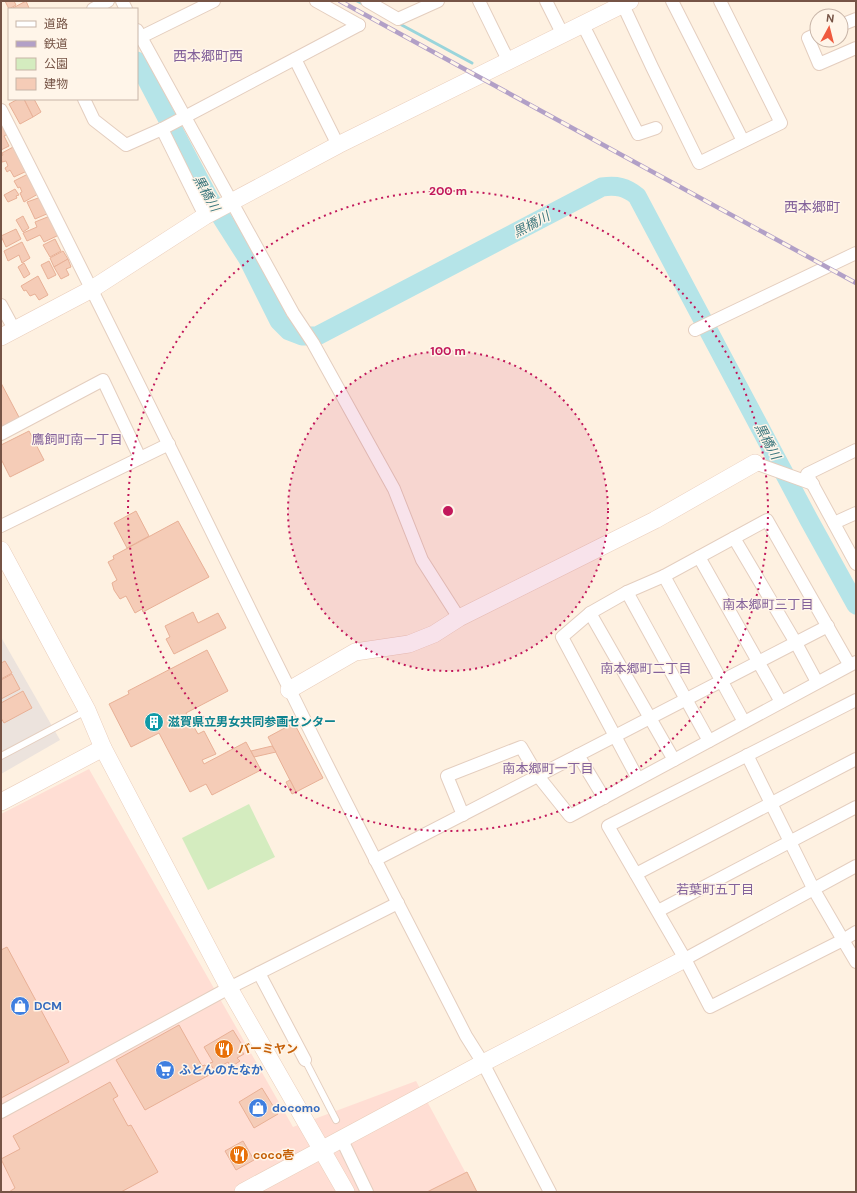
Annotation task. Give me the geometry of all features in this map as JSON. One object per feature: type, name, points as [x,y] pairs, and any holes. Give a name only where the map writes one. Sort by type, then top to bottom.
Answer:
[{"type":"street","points":[[95,8],[108,1]]},
{"type":"street","points":[[214,1],[139,33],[292,312],[313,343],[394,489],[422,560],[459,618]]},
{"type":"street","points":[[84,100],[94,120],[126,145],[162,128],[359,25],[316,1]]},
{"type":"street","points":[[367,1],[398,19],[438,1]]},
{"type":"street","points":[[479,1],[509,62]]},
{"type":"street","points":[[546,1],[563,35]]},
{"type":"street","points":[[672,1],[743,141]]},
{"type":"street","points":[[1,304],[8,333],[92,288],[205,216],[338,145],[583,25],[618,4],[699,163],[781,123],[720,1]]},
{"type":"street","points":[[583,25],[638,134],[656,128]]},
{"type":"street","points":[[812,48],[819,64],[856,48]]},
{"type":"street","points":[[295,59],[338,145]]},
{"type":"street","points":[[1,110],[92,288],[289,690],[375,860],[466,1036],[483,1063],[550,1192]]},
{"type":"street","points":[[162,128],[205,216]]},
{"type":"street","points":[[695,330],[856,253]]},
{"type":"street","points":[[1,434],[103,380],[140,458]]},
{"type":"street","points":[[1,526],[169,444]]},
{"type":"street","points":[[856,450],[808,474],[856,564]]},
{"type":"street","points":[[289,690],[355,652],[410,644],[434,634],[459,618],[655,520],[755,463],[813,484]]},
{"type":"street","points":[[834,523],[856,513]]},
{"type":"street","points":[[462,815],[447,776],[521,747],[538,776],[570,816],[638,780],[816,682],[853,663],[828,626],[767,520],[664,576],[627,592],[590,613],[562,637],[638,780]]},
{"type":"street","points":[[734,538],[796,643],[816,682]]},
{"type":"street","points":[[1,550],[88,710],[103,748],[229,988],[346,1192]]},
{"type":"street","points":[[699,557],[781,702]]},
{"type":"street","points":[[664,576],[744,722]]},
{"type":"street","points":[[627,592],[709,741]]},
{"type":"street","points":[[590,613],[674,760]]},
{"type":"street","points":[[375,860],[828,626]]},
{"type":"street","points":[[856,700],[608,826],[658,911],[710,1007],[856,932]]},
{"type":"street","points":[[1,802],[103,748]]},
{"type":"street","points":[[578,755],[604,798]]},
{"type":"street","points":[[747,755],[814,890],[856,962]]},
{"type":"street","points":[[636,874],[856,759]]},
{"type":"street","points":[[658,911],[791,843],[856,807]]},
{"type":"street","points":[[243,1192],[483,1063],[685,959],[856,866]]},
{"type":"street","points":[[1,1112],[229,988],[398,903]]},
{"type":"street","points":[[259,973],[305,1060]]},
{"type":"street","points":[[342,1138],[367,1192]]},
{"type":"lane","points":[[1,756],[88,710]]},
{"type":"lane","points":[[305,1060],[336,1120]]},
{"type":"shaded area","points":[[1,637],[60,740],[1,774]]},
{"type":"shaded area","points":[[89,769],[293,1127],[416,1081],[476,1192],[1,1192],[1,814]]},
{"type":"green space","points":[[249,804],[275,857],[208,890],[182,838]]},
{"type":"building","points":[[5,1],[14,1],[16,5],[8,8]]},
{"type":"building","points":[[26,1],[29,8],[13,8]]},
{"type":"building","points":[[16,100],[24,100],[33,117],[20,124],[9,104]]},
{"type":"building","points":[[24,100],[35,100],[41,112],[33,117]]},
{"type":"building","points":[[4,125],[8,134],[4,136],[9,146],[1,150],[1,126]]},
{"type":"building","points":[[15,146],[27,171],[14,177],[10,170],[7,172],[5,168],[8,166],[6,161],[2,162],[1,156],[3,155],[2,153]]},
{"type":"building","points":[[28,174],[38,194],[24,202],[20,193],[22,192],[20,187],[18,188],[14,181]]},
{"type":"building","points":[[15,189],[19,195],[16,196],[17,198],[8,202],[4,195]]},
{"type":"building","points":[[41,197],[49,213],[35,219],[27,202]]},
{"type":"building","points":[[23,216],[29,228],[23,232],[16,220]]},
{"type":"building","points":[[50,216],[59,235],[44,242],[40,235],[27,241],[23,233],[37,227],[35,222]]},
{"type":"building","points":[[16,229],[21,239],[6,247],[1,236]]},
{"type":"building","points":[[55,239],[61,251],[50,257],[43,245]]},
{"type":"building","points":[[22,242],[30,258],[22,263],[19,255],[8,261],[4,251]]},
{"type":"building","points":[[63,251],[68,259],[54,267],[50,258]]},
{"type":"building","points":[[68,259],[71,267],[66,269],[69,275],[61,279],[54,267]]},
{"type":"building","points":[[49,261],[56,275],[48,279],[41,265]]},
{"type":"building","points":[[24,263],[30,274],[24,278],[18,267]]},
{"type":"building","points":[[38,276],[48,295],[39,300],[35,294],[30,296],[21,286]]},
{"type":"building","points":[[1,383],[21,421],[1,431]]},
{"type":"building","points":[[29,431],[44,460],[10,477],[1,459],[1,445]]},
{"type":"building","points":[[136,511],[149,536],[127,548],[114,523]]},
{"type":"building","points":[[178,521],[209,577],[143,612],[142,609],[135,613],[126,596],[120,599],[114,590],[112,583],[117,580],[108,562],[114,559],[113,556]]},
{"type":"building","points":[[193,612],[198,623],[218,613],[226,628],[174,654],[166,639],[170,637],[165,626]]},
{"type":"building","name":"滋賀県立男女共同参画センター","points":[[207,650],[228,691],[186,713],[198,734],[204,731],[216,754],[202,760],[204,764],[246,742],[261,770],[212,795],[206,784],[190,792],[159,733],[131,747],[109,704],[129,694],[128,691]]},
{"type":"building","points":[[5,661],[12,673],[1,679],[1,663]]},
{"type":"building","points":[[12,674],[20,689],[1,699],[1,680]]},
{"type":"building","points":[[23,691],[32,708],[4,723],[1,718],[1,703]]},
{"type":"building","points":[[294,723],[323,778],[296,792],[268,737]]},
{"type":"building","points":[[272,746],[276,752],[254,757],[251,751]]},
{"type":"building","points":[[290,780],[296,792],[292,794],[286,782]]},
{"type":"building","name":"DCM","points":[[7,947],[69,1062],[1,1098],[1,950]]},
{"type":"building","name":"ふとんのたなか","points":[[179,1025],[202,1066],[205,1065],[211,1074],[145,1110],[116,1060]]},
{"type":"building","name":"バーミヤン","points":[[233,1030],[244,1048],[241,1050],[244,1054],[237,1058],[240,1061],[231,1067],[228,1062],[214,1070],[210,1063],[213,1062],[204,1047]]},
{"type":"building","points":[[110,1082],[118,1096],[113,1099],[128,1126],[131,1125],[158,1172],[121,1192],[9,1192],[15,1188],[1,1159],[20,1149],[13,1136]]},
{"type":"building","name":"docomo","points":[[262,1088],[278,1114],[254,1128],[239,1102]]},
{"type":"building","name":"coco壱","points":[[243,1141],[254,1160],[236,1170],[225,1151]]},
{"type":"building","points":[[467,1172],[477,1192],[427,1192]]},
{"type":"waterway","points":[[357,1],[365,5]]},
{"type":"waterway","points":[[398,23],[472,63]]},
{"type":"waterway","name":"黒橋川","points":[[138,63],[209,198],[248,259],[279,321],[289,331],[302,336],[317,336],[602,187],[621,187],[637,196],[809,520],[856,605]]},
{"type":"railway","points":[[340,1],[856,283]]},
{"type":"place","name":"滋賀県立男女共同参画センター","points":[[154,722]]},
{"type":"place","name":"DCM","points":[[20,1006]]},
{"type":"place","name":"バーミヤン","points":[[224,1049]]},
{"type":"place","name":"ふとんのたなか","points":[[165,1070]]},
{"type":"place","name":"docomo","points":[[258,1108]]},
{"type":"place","name":"coco壱","points":[[239,1155]]},
{"type":"district","name":"西本郷町西","points":[[208,56]]},
{"type":"district","name":"西本郷町","points":[[812,207]]},
{"type":"district","name":"鷹飼町南一丁目","points":[[77,439]]},
{"type":"district","name":"南本郷町三丁目","points":[[768,604]]},
{"type":"district","name":"南本郷町二丁目","points":[[646,668]]},
{"type":"district","name":"南本郷町一丁目","points":[[548,768]]},
{"type":"district","name":"若葉町五丁目","points":[[715,889]]}]
